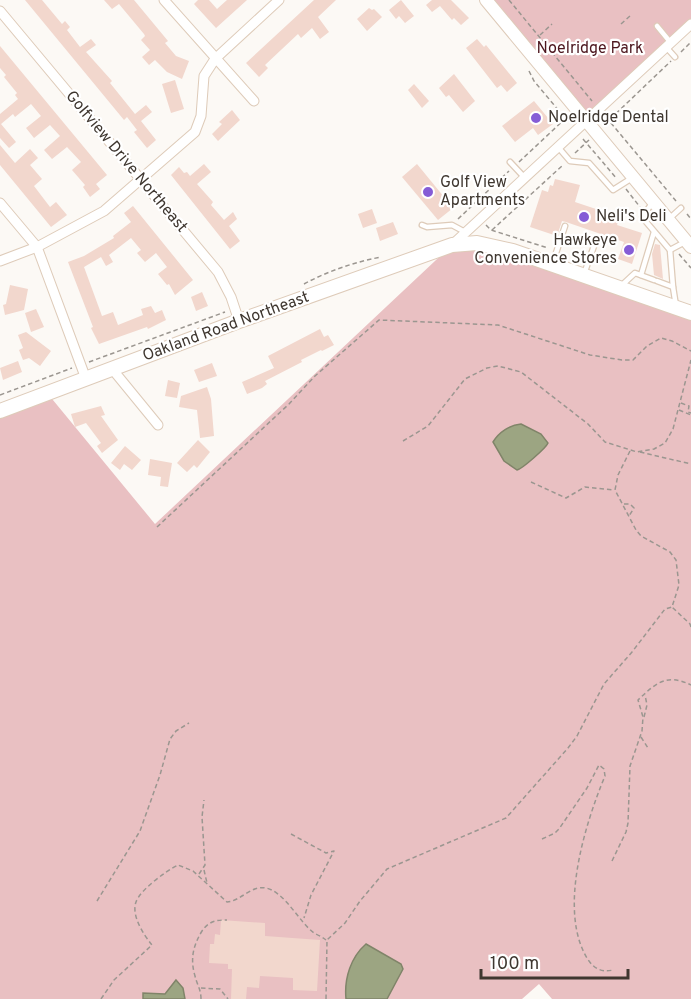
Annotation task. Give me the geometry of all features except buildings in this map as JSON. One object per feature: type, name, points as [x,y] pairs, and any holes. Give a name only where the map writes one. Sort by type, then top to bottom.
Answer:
[{"type":"main road","name":"Oakland Road Northeast","points":[[0,411],[239,321],[452,245],[477,243],[513,251],[691,313]]},
{"type":"street","points":[[164,0],[254,100]]},
{"type":"street","points":[[0,261],[37,248],[104,211],[195,132],[201,117],[204,76],[215,58],[279,0]]},
{"type":"street","points":[[486,0],[586,121],[627,181],[653,202],[689,244]]},
{"type":"street","name":"Golfview Drive Northeast","points":[[0,11],[218,272],[231,297],[239,321]]},
{"type":"street","points":[[452,245],[691,24]]},
{"type":"street","points":[[0,203],[37,248],[86,379]]},
{"type":"street","points":[[113,370],[158,425]]},
{"type":"lane","points":[[657,26],[675,57]]},
{"type":"lane","points":[[558,147],[569,159],[589,163],[613,190],[627,181]]},
{"type":"lane","points":[[510,162],[524,178]]},
{"type":"lane","points":[[653,202],[642,217],[672,249],[673,287],[677,309]]},
{"type":"lane","points":[[668,220],[681,208]]},
{"type":"lane","points":[[422,225],[453,226],[466,232]]},
{"type":"lane","points":[[552,265],[565,226]]},
{"type":"lane","points":[[641,275],[654,232]]},
{"type":"lane","points":[[672,249],[689,244]]},
{"type":"lane","points":[[583,276],[594,246]]},
{"type":"lane","points":[[619,288],[635,273],[673,287]]},
{"type":"path","points":[[509,0],[594,102]]},
{"type":"path","points":[[621,24],[630,16]]},
{"type":"path","points":[[539,35],[552,24]]},
{"type":"path","points":[[603,125],[691,42]]},
{"type":"path","points":[[528,68],[534,81],[571,125]]},
{"type":"path","points":[[584,102],[589,97]]},
{"type":"path","points":[[604,114],[691,219]]},
{"type":"path","points":[[453,226],[470,207],[566,118]]},
{"type":"path","points":[[580,136],[627,181],[645,213]]},
{"type":"path","points":[[492,230],[591,137]]},
{"type":"path","points":[[470,207],[475,213]]},
{"type":"path","points":[[485,224],[492,230],[557,251]]},
{"type":"path","points":[[672,249],[691,268]]},
{"type":"path","points":[[303,285],[317,277],[363,260],[384,257]]},
{"type":"path","points":[[87,362],[229,310]]},
{"type":"path","points":[[157,527],[289,404],[315,376],[379,320],[498,325],[590,355],[622,360],[633,360],[647,346],[661,338],[691,351]]},
{"type":"path","points":[[637,452],[654,449],[665,443],[673,429],[686,372],[691,360]]},
{"type":"path","points":[[403,441],[428,426],[465,379],[487,368],[498,366],[521,372],[588,424],[605,442],[691,464]]},
{"type":"path","points":[[0,394],[76,367]]},
{"type":"path","points":[[680,403],[689,406],[688,412],[691,414]]},
{"type":"path","points":[[679,410],[691,414]]},
{"type":"path","points":[[630,450],[618,476],[615,490],[641,536],[670,552],[676,560],[679,585],[672,607]]},
{"type":"path","points":[[531,482],[566,498],[585,487],[615,490]]},
{"type":"path","points":[[622,505],[630,504],[634,508],[629,517]]},
{"type":"path","points":[[672,607],[691,627]]},
{"type":"path","points":[[326,999],[327,940],[345,923],[387,869],[506,818],[577,736],[604,684],[665,609],[672,607]]},
{"type":"path","points":[[643,719],[638,700],[656,683],[679,680],[691,685]]},
{"type":"path","points":[[612,861],[626,832],[630,766],[647,705],[645,695]]},
{"type":"path","points":[[97,901],[140,831],[170,739],[176,731],[189,723]]},
{"type":"path","points":[[640,736],[648,748]]},
{"type":"path","points":[[542,839],[555,833],[559,828],[587,788],[599,765],[604,770],[605,776],[590,814],[582,843],[574,916],[579,940],[590,963],[604,971],[613,970]]},
{"type":"path","points":[[199,875],[206,865],[202,817],[204,800]]},
{"type":"path","points":[[291,834],[326,853],[334,851],[310,895],[303,920]]},
{"type":"path","points":[[101,999],[114,980],[152,945],[137,919],[136,901],[155,881],[178,865],[188,867],[199,875],[227,902],[258,888],[267,888],[281,897],[314,933],[327,940]]},
{"type":"path","points":[[204,870],[208,885]]},
{"type":"path","points":[[201,999],[194,971],[192,950],[205,927],[215,920],[227,920]]},
{"type":"path","points":[[200,988],[220,989],[228,999]]},
{"type":"green space","name":"Noelridge Park","points":[[487,0],[691,0],[691,24],[586,121]]},
{"type":"green space","points":[[477,243],[691,313],[691,999],[552,999],[539,984],[522,999],[0,999],[0,414],[48,394],[155,524],[452,245]]},
{"type":"shaded area","points":[[521,424],[541,434],[548,443],[534,458],[517,470],[504,461],[493,442],[505,430]]},
{"type":"shaded area","points":[[366,944],[401,964],[403,969],[387,999],[346,999],[346,983],[350,968],[356,955]]},
{"type":"shaded area","points":[[176,980],[183,988],[185,999],[143,999],[143,993],[165,994]]},
{"type":"place","name":"Noelridge Dental","points":[[536,118]]},
{"type":"place","name":"Golf View Apartments","points":[[428,192]]},
{"type":"place","name":"Neli's Deli","points":[[584,217]]},
{"type":"place","name":"Hawkeye Convenience Stores","points":[[629,250]]}]
